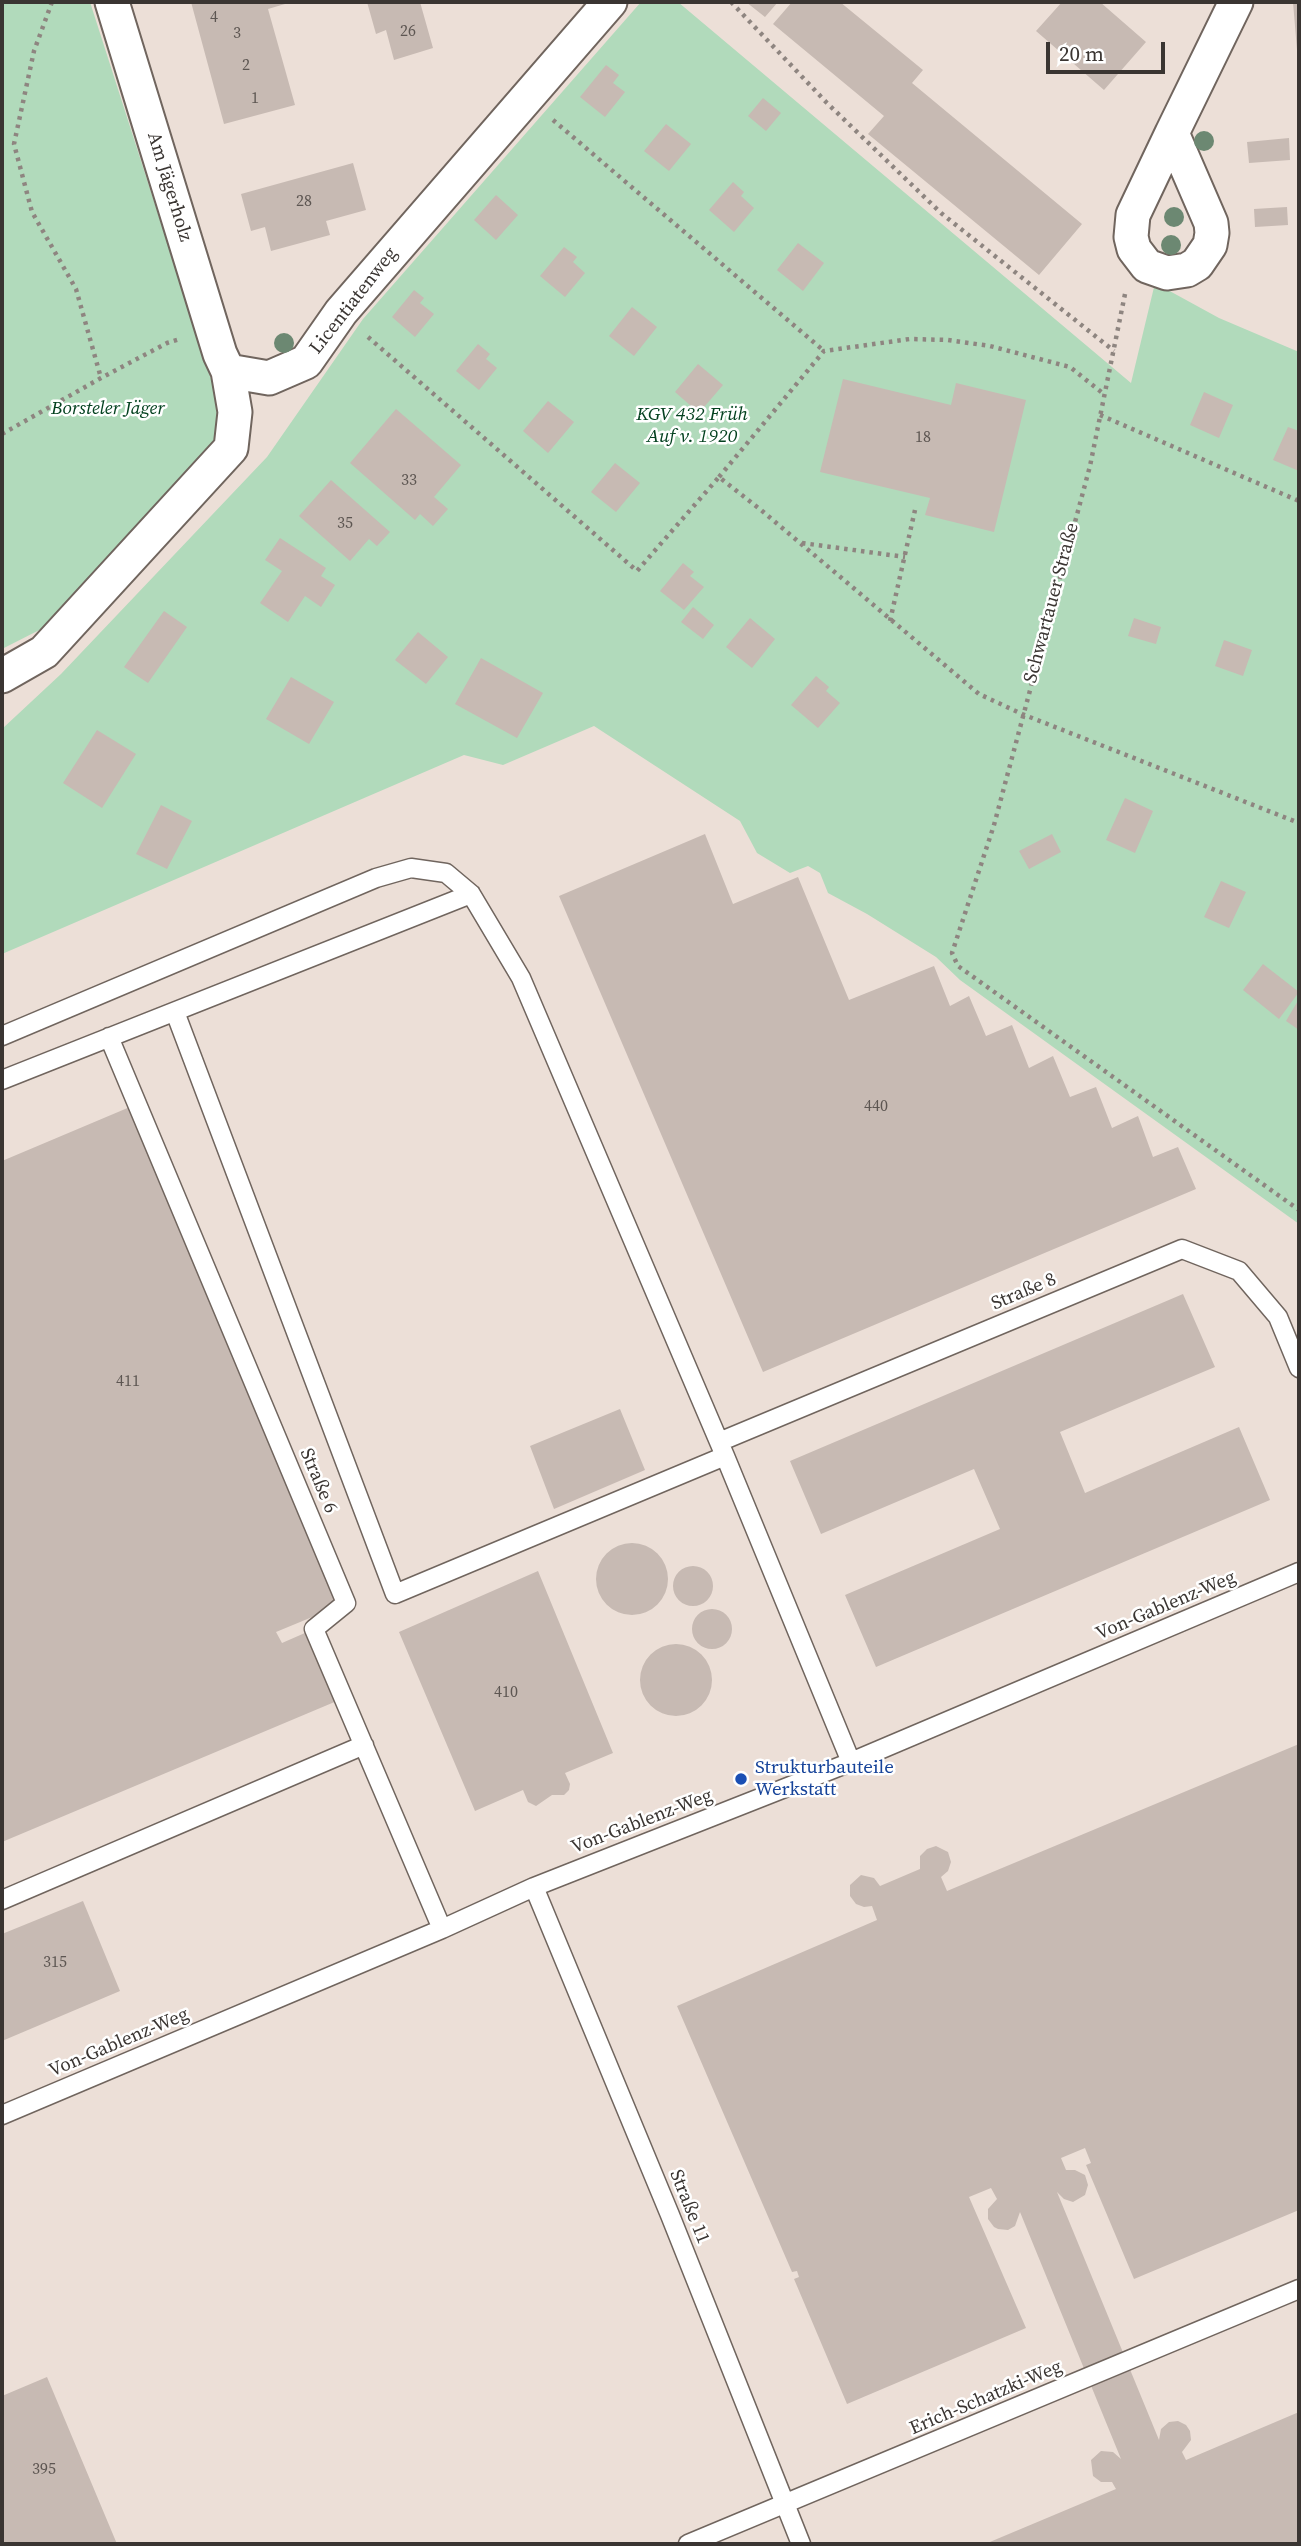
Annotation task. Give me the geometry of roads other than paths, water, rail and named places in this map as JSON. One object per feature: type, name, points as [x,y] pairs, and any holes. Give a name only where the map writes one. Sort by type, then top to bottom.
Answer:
[{"type":"street","name":"Am Jägerholz","points":[[112,2],[220,354],[228,371]]},
{"type":"street","name":"Licentiatenweg","points":[[228,371],[269,378],[306,362],[341,312],[611,2]]},
{"type":"street","points":[[1172,133],[1211,223],[1210,245],[1197,264],[1187,271],[1167,273],[1147,266],[1134,249],[1130,237],[1133,215],[1172,133],[1236,2]]},
{"type":"street","points":[[2,676],[44,652],[230,448],[235,412],[228,371]]},
{"type":"lane","points":[[2,1036],[376,877],[411,868],[446,873],[471,894],[521,978],[722,1449],[851,1762]]},
{"type":"lane","points":[[2,1080],[471,894]]},
{"type":"lane","name":"Straße 8","points":[[175,1012],[395,1594],[1182,1249],[1239,1271],[1278,1317],[1299,1368]]},
{"type":"lane","name":"Straße 6","points":[[109,1037],[346,1603],[314,1629],[442,1928]]},
{"type":"lane","name":"Von-Gablenz-Weg","points":[[2,2115],[534,1887],[851,1762],[1299,1573]]},
{"type":"lane","points":[[2,1900],[364,1745]]},
{"type":"lane","name":"Straße 11","points":[[534,1887],[801,2544]]},
{"type":"lane","name":"Erich-Schatzki-Weg","points":[[688,2544],[1299,2289]]},
{"type":"place","name":"Strukturbauteile Werkstatt","points":[[741,1779]]},
{"type":"park label","name":"Borsteler Jäger","points":[[108,409]]},
{"type":"park label","name":"KGV 432 Früh Auf v. 1920","points":[[692,426]]}]
